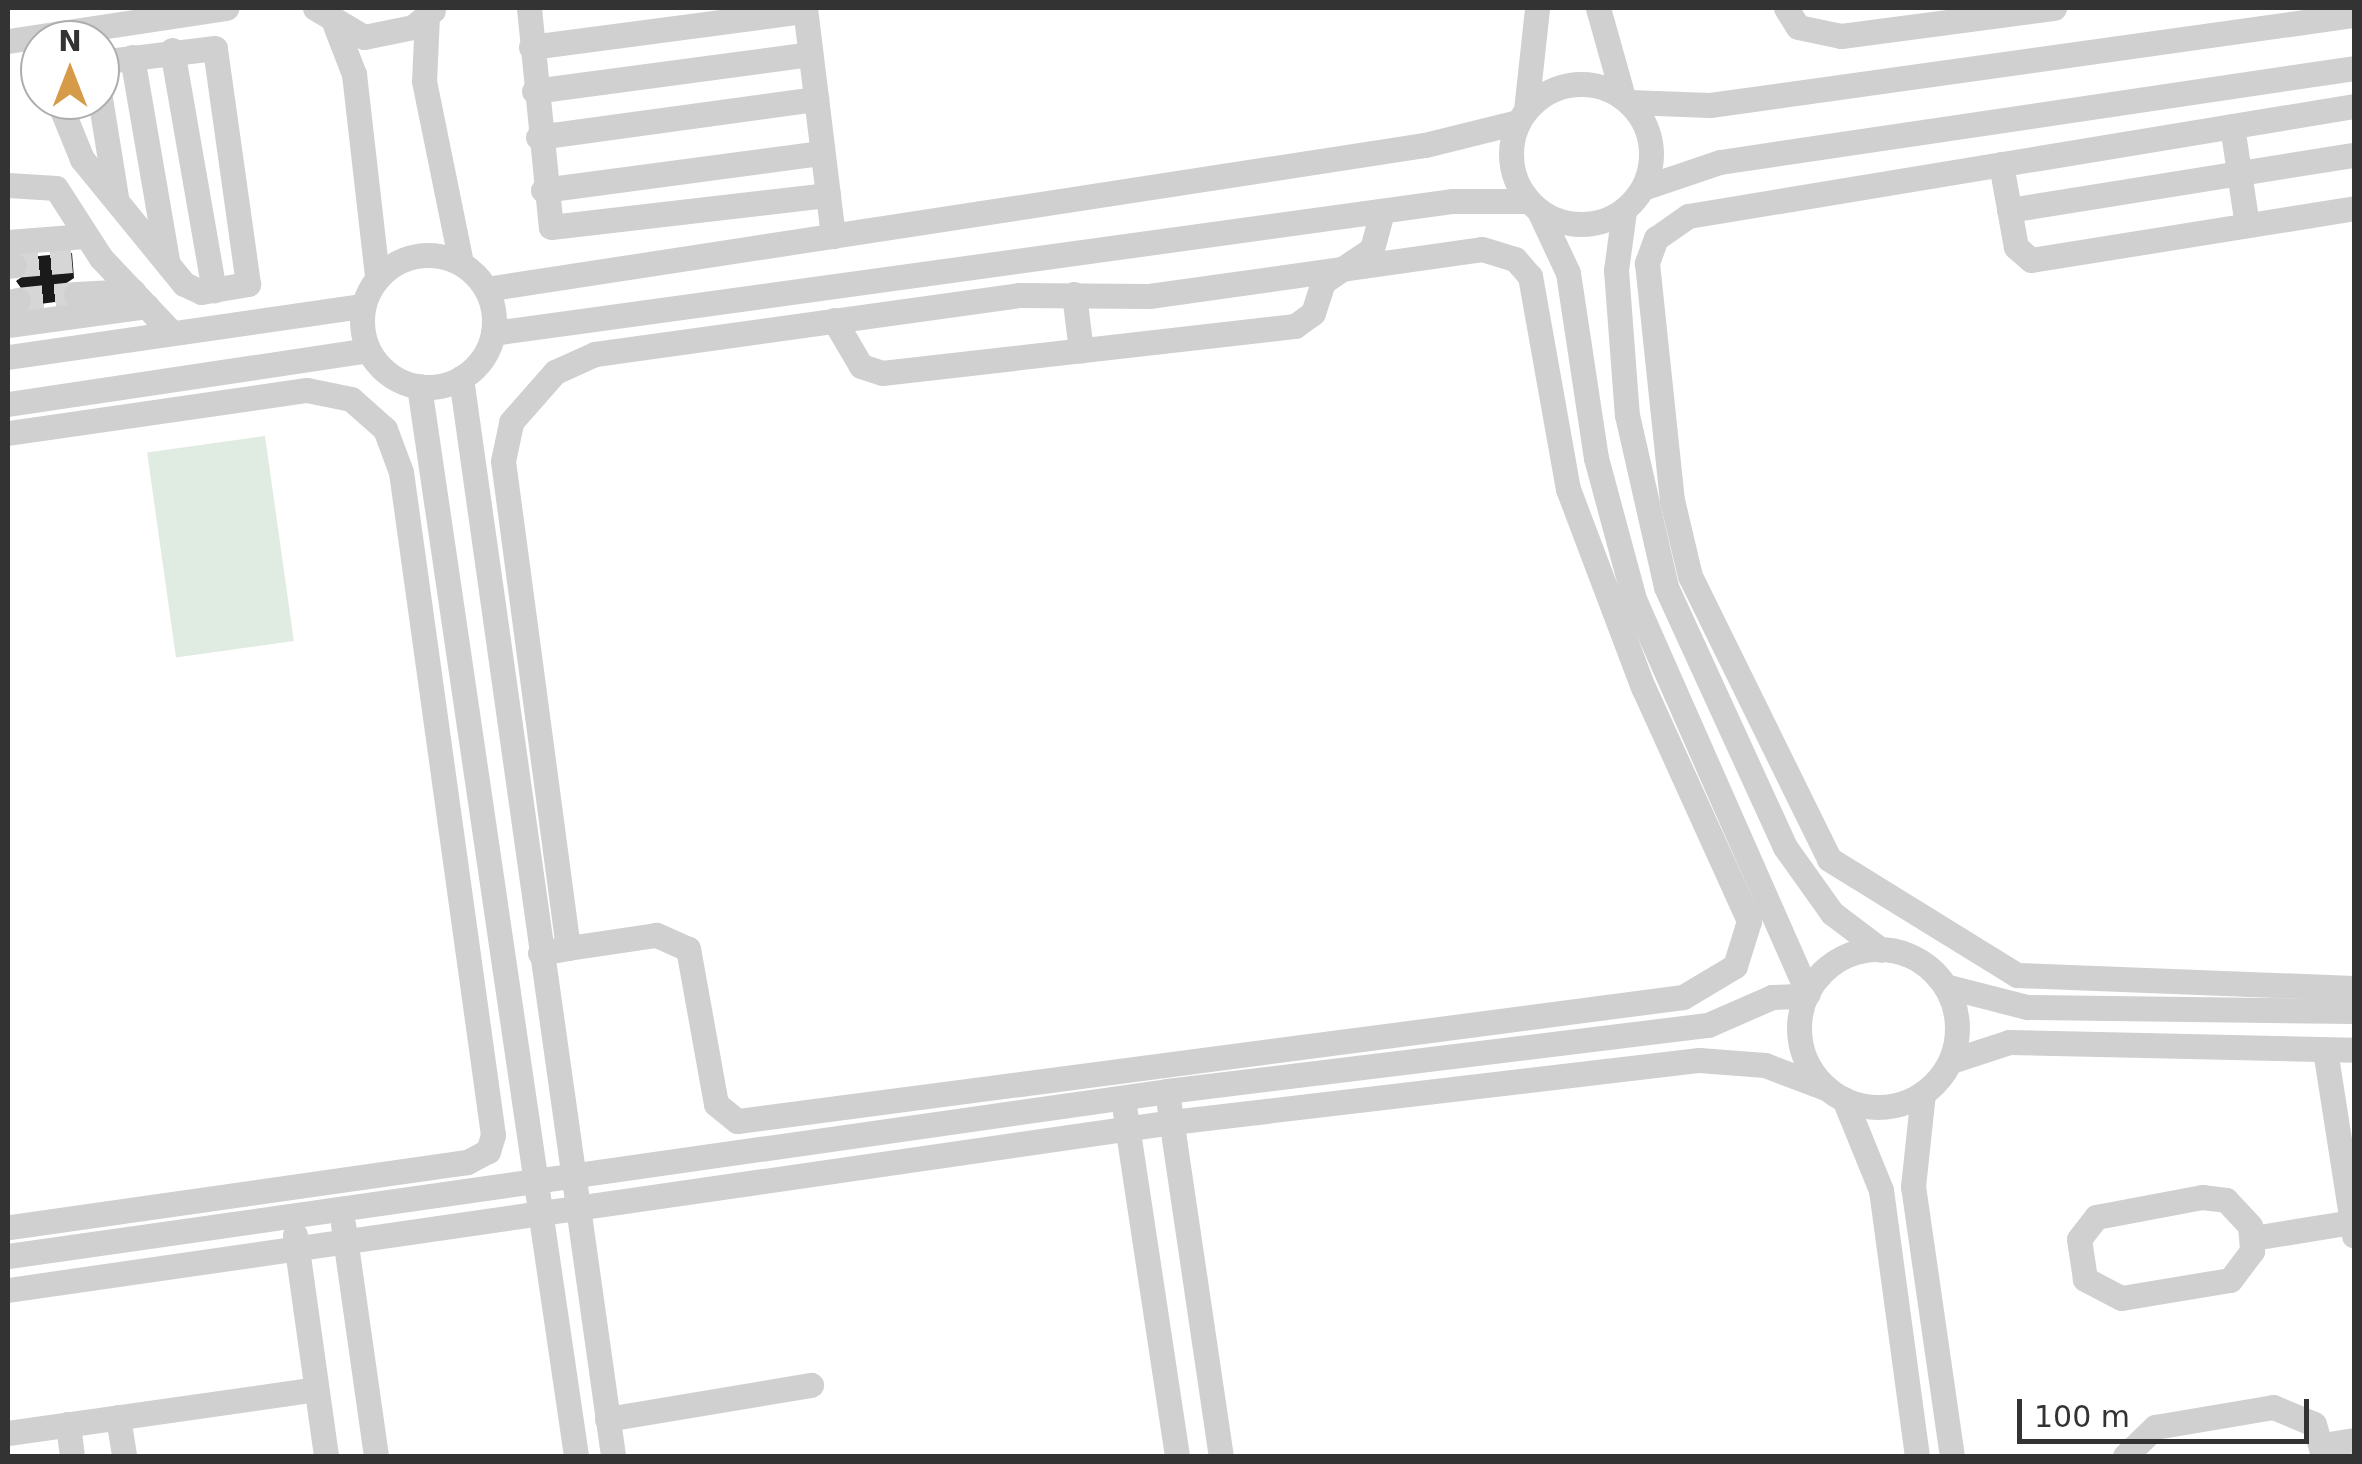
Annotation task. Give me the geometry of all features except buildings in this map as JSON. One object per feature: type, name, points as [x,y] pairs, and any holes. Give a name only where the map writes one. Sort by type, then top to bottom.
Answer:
[{"type":"street","points":[[8,40],[227,8]]},
{"type":"street","points":[[315,8],[335,25],[354,74],[377,278]]},
{"type":"street","points":[[529,8],[548,223],[563,231],[828,195]]},
{"type":"street","points":[[1537,8],[1522,116],[1511,163],[1568,272],[1600,476],[1640,616],[1807,995],[1802,1046],[1836,1094],[1881,1190],[1917,1456]]},
{"type":"street","points":[[8,1290],[1172,1122],[1698,1060],[1765,1065],[1836,1094],[1884,1107],[1923,1094],[1951,1061],[1958,1028],[1945,986],[1918,960],[1881,950],[1832,913],[1790,856],[1666,588],[1625,397],[1616,270],[1624,210],[1643,188],[1652,152],[1626,99],[1598,8]]},
{"type":"street","points":[[1786,8],[1798,27],[1841,36],[2054,8]]},
{"type":"street","points":[[530,46],[805,9],[833,236]]},
{"type":"street","points":[[335,25],[389,36],[431,12]]},
{"type":"street","points":[[418,386],[460,378],[493,332],[486,290],[460,263],[424,81],[431,12]]},
{"type":"street","points":[[486,290],[1425,145],[1522,116],[1572,84],[1626,99],[1710,105],[2354,15]]},
{"type":"street","points":[[172,50],[220,290],[233,324]]},
{"type":"street","points":[[65,120],[73,145],[192,289],[220,290],[253,274],[216,50],[172,50],[120,59]]},
{"type":"street","points":[[534,91],[810,54]]},
{"type":"street","points":[[132,57],[168,264]]},
{"type":"street","points":[[1643,188],[1700,166],[2354,68]]},
{"type":"street","points":[[2180,94],[2186,134]]},
{"type":"street","points":[[538,137],[816,99]]},
{"type":"street","points":[[2354,106],[1688,216],[1656,238],[1648,263],[1672,500],[1704,613],[1821,851],[1996,966],[2039,980],[2354,988]]},
{"type":"street","points":[[103,120],[116,199]]},
{"type":"street","points":[[2232,126],[2247,226]]},
{"type":"street","points":[[543,190],[822,154]]},
{"type":"street","points":[[2009,210],[2354,155]]},
{"type":"street","points":[[2002,164],[2016,247],[2031,260],[2354,208]]},
{"type":"street","points":[[8,185],[50,184],[101,258],[172,333]]},
{"type":"street","points":[[493,332],[1382,211],[1534,206],[1572,224],[1624,210]]},
{"type":"street","points":[[834,320],[874,373],[1303,324],[1324,282],[1349,268],[1377,240],[1382,211]]},
{"type":"street","points":[[10,258],[85,236]]},
{"type":"street","points":[[540,952],[568,948],[656,935],[682,943],[696,966],[719,1111],[737,1121],[1333,1039],[1698,994],[1736,966],[1749,922],[1643,688],[1568,489],[1530,276],[1494,250],[1149,296],[1074,294],[834,320],[595,354],[554,372],[511,422],[505,502],[568,948]]},
{"type":"street","points":[[72,260],[101,258]]},
{"type":"street","points":[[368,350],[362,306],[377,278],[408,258],[460,263]]},
{"type":"street","points":[[76,294],[140,298]]},
{"type":"street","points":[[1074,294],[1081,351]]},
{"type":"street","points":[[8,325],[140,298]]},
{"type":"street","points":[[8,357],[362,306]]},
{"type":"street","points":[[8,404],[368,350],[418,386],[576,1456]]},
{"type":"street","points":[[460,378],[613,1456]]},
{"type":"street","points":[[127,386],[131,415]]},
{"type":"street","points":[[8,433],[322,390],[364,408],[392,442],[492,1143],[466,1162],[8,1227]]},
{"type":"street","points":[[8,1256],[1123,1097],[1708,1025],[1772,997],[1807,995],[1838,961],[1881,950]]},
{"type":"street","points":[[1945,986],[2027,1007],[2354,1011]]},
{"type":"street","points":[[1333,1039],[1337,1070]]},
{"type":"street","points":[[1951,1061],[2009,1042],[2354,1050]]},
{"type":"street","points":[[2253,1238],[2353,1229],[2325,1050]]},
{"type":"street","points":[[1168,1091],[1221,1456]]},
{"type":"street","points":[[1923,1094],[1913,1186],[1952,1456]]},
{"type":"street","points":[[1123,1097],[1176,1456]]},
{"type":"street","points":[[827,1106],[832,1138]]},
{"type":"street","points":[[2202,1197],[2236,1206],[2253,1238],[2248,1262],[2230,1280],[2121,1298],[2085,1280],[2077,1253],[2086,1227],[2108,1211],[2202,1197]]},
{"type":"street","points":[[341,1209],[376,1456]]},
{"type":"street","points":[[292,1216],[326,1456]]},
{"type":"street","points":[[607,1419],[810,1385]]},
{"type":"street","points":[[8,1432],[316,1388]]},
{"type":"street","points":[[2125,1456],[2154,1426],[2273,1407],[2306,1416],[2323,1451],[2354,1440]]},
{"type":"street","points":[[118,1417],[124,1456]]},
{"type":"street","points":[[68,1424],[72,1456]]},
{"type":"shaded area","points":[[265,436],[294,641],[176,658],[147,453]]},
{"type":"tunnel","points":[[14,265],[72,260]]},
{"type":"tunnel","points":[[18,300],[76,294]]}]
